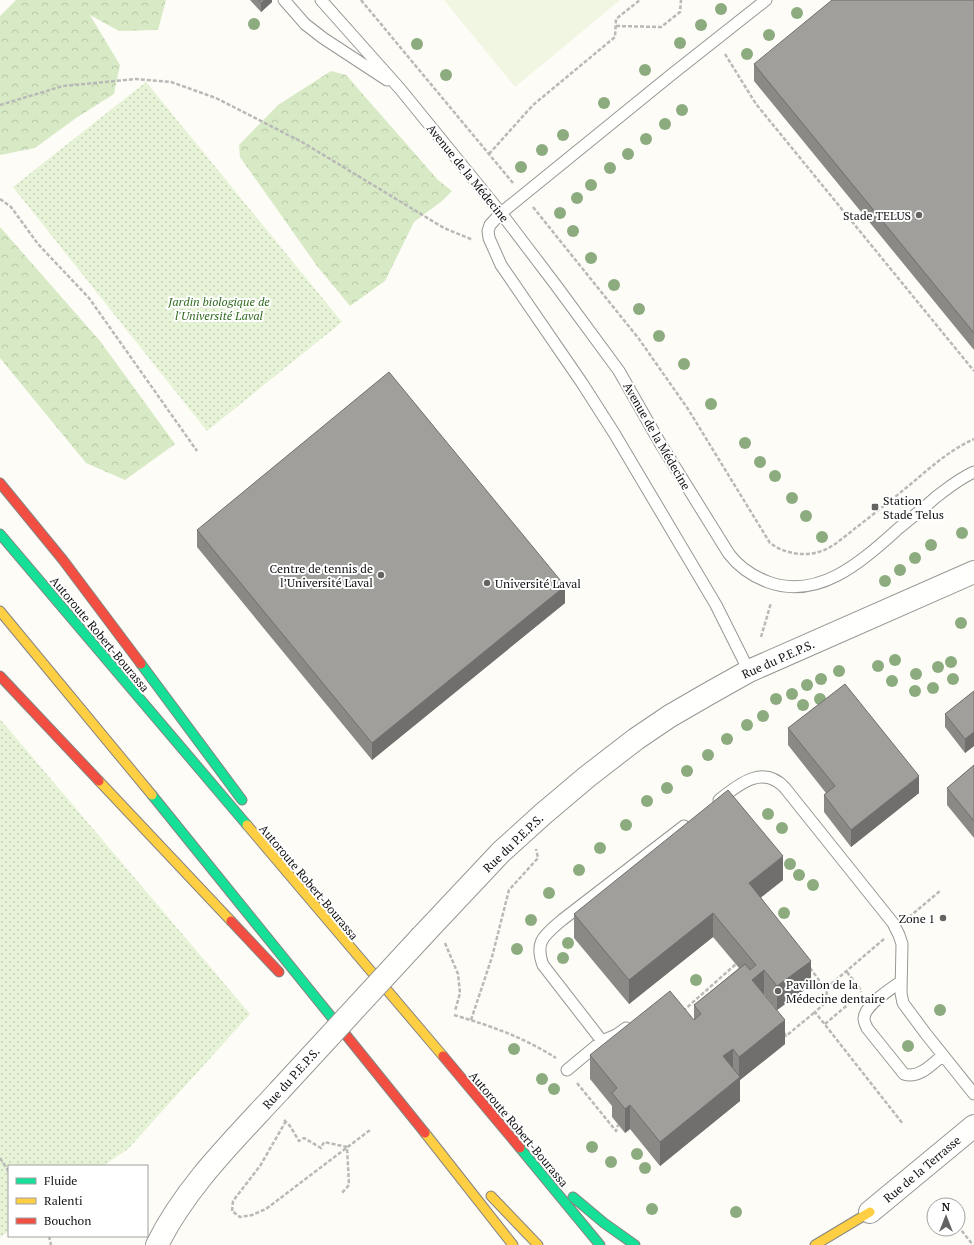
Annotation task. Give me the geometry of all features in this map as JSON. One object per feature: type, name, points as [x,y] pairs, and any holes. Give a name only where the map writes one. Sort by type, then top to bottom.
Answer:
[{"type":"highway","points":[[0,483],[63,560],[198,738],[247,808]]},
{"type":"highway","name":"Autoroute Robert-Bourassa","points":[[0,534],[512,1138],[600,1245]]},
{"type":"highway","points":[[0,611],[74,699],[404,1106],[513,1245]]},
{"type":"highway","points":[[0,676],[285,979]]},
{"type":"highway","points":[[260,827],[328,922]]},
{"type":"highway","points":[[312,1008],[463,1167]]},
{"type":"highway","points":[[512,1138],[565,1190],[604,1223],[635,1245]]},
{"type":"highway","points":[[484,1189],[538,1245]]},
{"type":"highway","points":[[848,1235],[870,1212]]},
{"type":"highway","points":[[815,1245],[870,1212]]},
{"type":"street","name":"Rue du P.E.P.S.","points":[[157,1245],[179,1205],[214,1162],[279,1091],[501,852],[588,776],[670,716],[749,671],[974,572]]},
{"type":"street","name":"Rue de la Terrasse","points":[[870,1212],[974,1126]]},
{"type":"lane","name":"Avenue de la Médecine","points":[[284,0],[305,24],[323,38],[401,90]]},
{"type":"lane","name":"Avenue de la Médecine","points":[[321,0],[401,90],[501,213],[555,284],[619,371],[660,443],[735,562],[759,579],[777,585],[808,586],[823,582],[838,576],[876,549],[910,518],[953,484],[974,472]]},
{"type":"lane","points":[[749,671],[716,605],[673,531],[582,383],[501,265],[489,238],[488,231],[490,225],[501,213],[766,0]]},
{"type":"lane","points":[[710,807],[734,788],[750,779],[760,776],[770,777],[779,781],[893,923],[902,944],[900,982],[901,992],[907,1010],[974,1094]]},
{"type":"lane","points":[[602,1041],[543,965],[539,955],[539,946],[544,936],[562,920],[691,821]]},
{"type":"lane","points":[[900,982],[870,1006],[865,1012],[863,1021],[867,1028],[904,1074],[917,1074],[943,1055]]},
{"type":"lane","points":[[568,1068],[602,1041],[616,1035],[632,1023]]},
{"type":"path","points":[[361,0],[523,195],[639,339],[688,409],[770,543],[776,548],[785,552],[809,554],[832,546],[886,505],[950,451],[974,439]]},
{"type":"path","points":[[489,154],[533,105],[615,37],[616,19],[640,0]]},
{"type":"path","points":[[616,26],[661,27],[680,12],[681,0]]},
{"type":"path","points":[[716,40],[756,104],[974,371]]},
{"type":"path","points":[[0,105],[63,86],[136,79],[171,82],[216,98],[302,142],[444,228],[477,241],[489,238]]},
{"type":"path","points":[[0,199],[11,207],[38,244],[89,298],[197,451]]},
{"type":"path","points":[[762,637],[771,603]]},
{"type":"path","points":[[471,1020],[492,957],[509,890],[538,858],[536,848]]},
{"type":"path","points":[[446,944],[458,974],[460,993],[455,1013],[520,1037],[545,1051],[568,1068],[616,1131],[618,1125]]},
{"type":"path","points":[[680,1013],[736,964]]},
{"type":"path","points":[[809,967],[827,991]]},
{"type":"path","points":[[846,972],[860,988],[861,991],[859,995]]},
{"type":"path","points":[[825,1024],[854,1000]]},
{"type":"path","points":[[781,1030],[786,1036],[815,1012]]},
{"type":"path","points":[[281,1117],[286,1121],[299,1141],[304,1138],[321,1148],[324,1142],[347,1147]]},
{"type":"path","points":[[286,1121],[260,1166],[233,1201],[232,1211],[240,1217],[252,1215],[266,1209],[370,1130]]},
{"type":"path","points":[[341,1194],[349,1185],[347,1147]]},
{"type":"path","points":[[0,1158],[8,1170]]},
{"type":"path","points":[[966,1236],[974,1245]]},
{"type":"green space","points":[[16,0],[166,0],[158,30],[119,31],[90,15],[120,65],[114,94],[76,118],[35,148],[0,155],[0,16]]},
{"type":"green space","points":[[444,0],[620,0],[515,87]]},
{"type":"green space","points":[[331,71],[346,75],[438,180],[452,191],[442,201],[414,222],[385,281],[350,306],[317,266],[240,157],[239,145],[278,105]]},
{"type":"green space","name":"Jardin biologique de l'Université Laval","points":[[146,82],[342,322],[207,431],[13,187]]},
{"type":"green space","points":[[0,227],[100,341],[175,444],[125,480],[86,463],[0,358]]},
{"type":"green space","points":[[0,719],[250,1014],[128,1149],[104,1165],[8,1165],[8,1232],[0,1237]]},
{"type":"building","name":"Stade TELUS","points":[[832,0],[974,0],[974,333],[754,64]]},
{"type":"building","name":"Centre de tennis de l’Université Laval","points":[[389,372],[565,586],[372,743],[197,530]]},
{"type":"building","points":[[845,684],[919,776],[851,830],[824,795],[835,786],[788,728]]},
{"type":"building","points":[[974,691],[974,732],[965,739],[945,714]]},
{"type":"building","points":[[974,765],[974,821],[947,788]]},
{"type":"building","name":"Pavillon de la Médecine dentaire","points":[[728,790],[783,856],[749,883],[811,961],[777,986],[764,970],[752,980],[785,1020],[739,1057],[733,1049],[723,1056],[740,1077],[660,1142],[630,1105],[625,1109],[612,1093],[617,1088],[590,1055],[670,991],[694,1020],[701,1014],[694,1005],[745,964],[750,970],[756,965],[713,913],[629,980],[574,914]]},
{"type":"traffic: fast","points":[[0,534],[247,825]]},
{"type":"traffic: fast","points":[[141,664],[242,800]]},
{"type":"traffic: fast","points":[[152,795],[346,1035]]},
{"type":"traffic: fast","points":[[520,1148],[600,1245]]},
{"type":"traffic: fast","points":[[573,1197],[604,1223],[635,1245]]},
{"type":"traffic: slow","points":[[0,611],[152,795]]},
{"type":"traffic: slow","points":[[99,781],[231,921]]},
{"type":"traffic: slow","points":[[247,825],[443,1056]]},
{"type":"traffic: slow","points":[[425,1133],[513,1245]]},
{"type":"traffic: slow","points":[[491,1196],[538,1245]]},
{"type":"traffic: slow","points":[[815,1245],[870,1212]]},
{"type":"traffic: jam","points":[[0,483],[63,560],[141,664]]},
{"type":"traffic: jam","points":[[0,676],[99,781]]},
{"type":"traffic: jam","points":[[231,921],[279,972]]},
{"type":"traffic: jam","points":[[346,1035],[425,1133]]},
{"type":"traffic: jam","points":[[443,1056],[520,1148]]},
{"type":"place","name":"Stade TELUS","points":[[919,215]]},
{"type":"place","name":"Station Stade Telus","points":[[875,507]]},
{"type":"place","name":"Centre de tennis de l’Université Laval","points":[[381,575]]},
{"type":"place","name":"Université Laval","points":[[487,583]]},
{"type":"place","name":"Zone 1","points":[[943,918]]},
{"type":"place","name":"Pavillon de la Médecine dentaire","points":[[778,991]]}]
